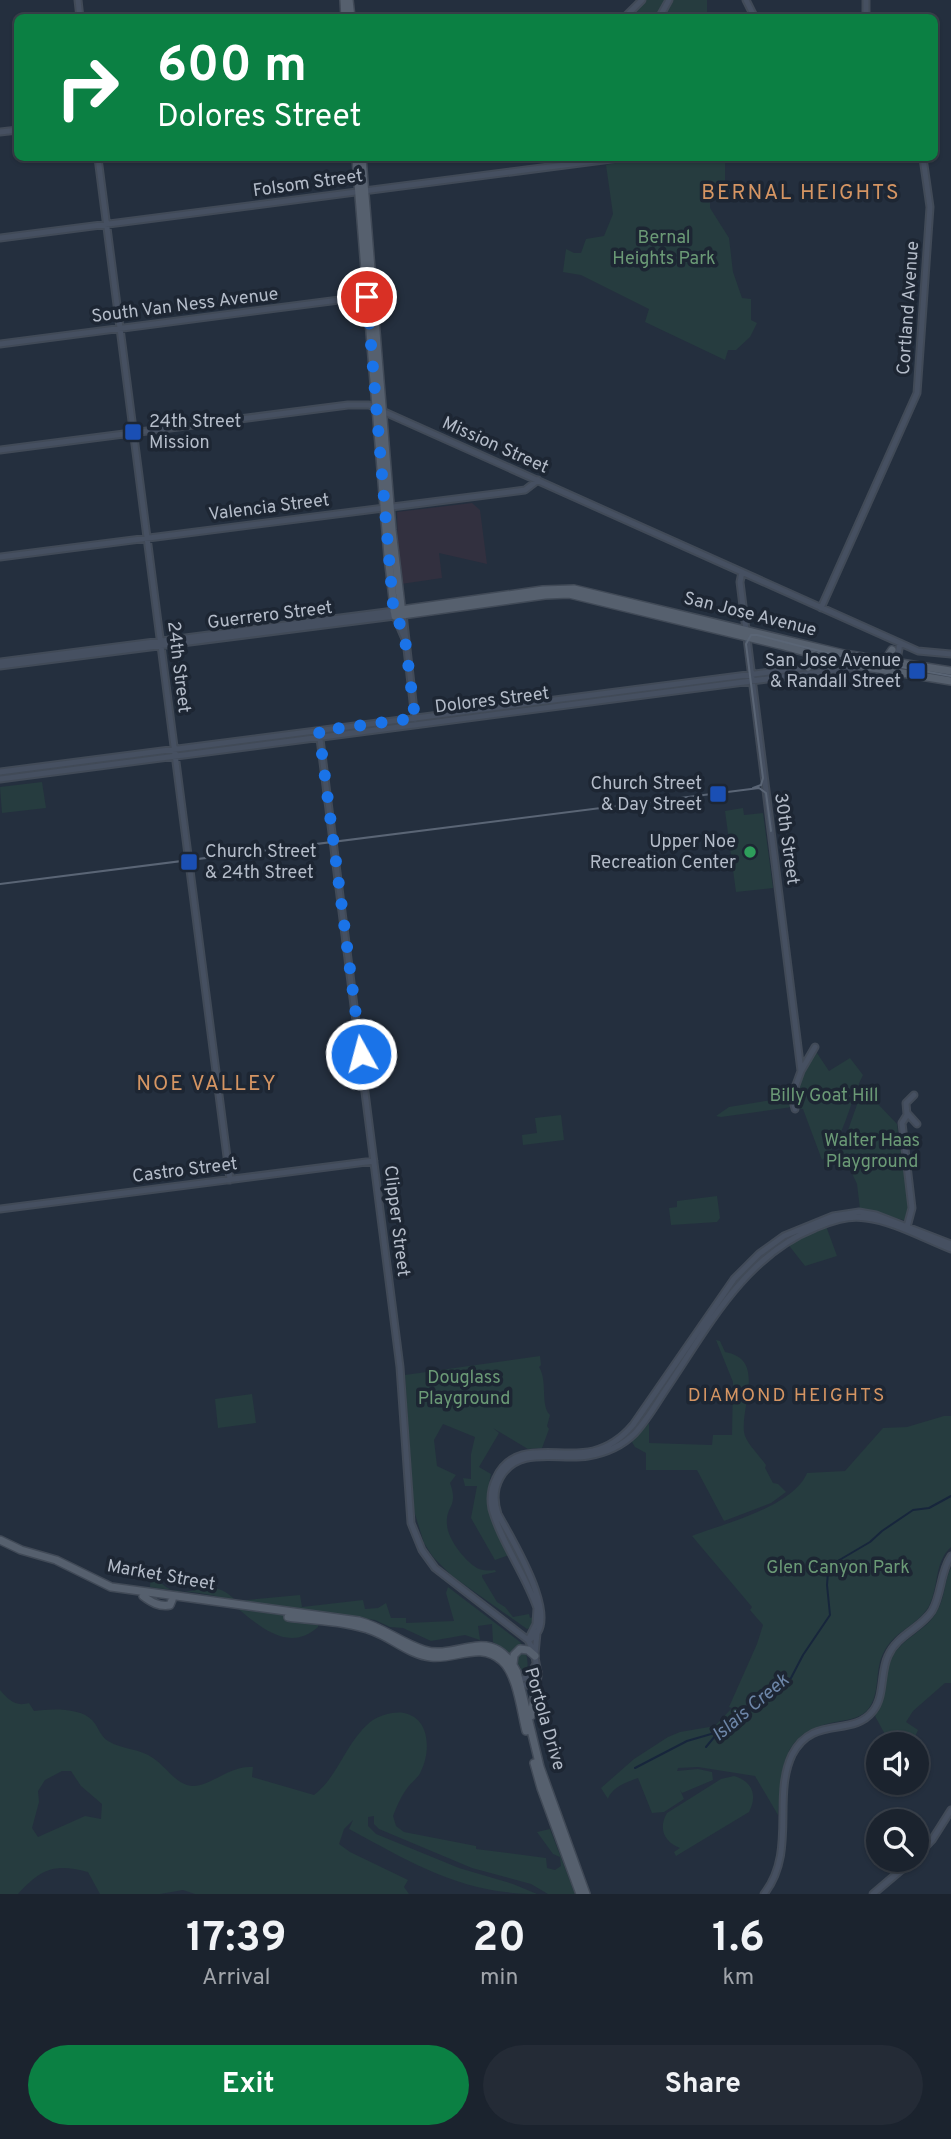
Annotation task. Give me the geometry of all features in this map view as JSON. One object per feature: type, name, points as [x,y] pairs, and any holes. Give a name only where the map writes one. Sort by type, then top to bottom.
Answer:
[{"type":"main road","points":[[628,14],[642,0]]},
{"type":"main road","name":"24th Street","points":[[98,161],[230,1180]]},
{"type":"main road","points":[[357,161],[362,191]]},
{"type":"main road","points":[[362,161],[362,191],[387,507],[398,612],[405,639],[415,722]]},
{"type":"main road","name":"Folsom Street","points":[[0,238],[596,161]]},
{"type":"main road","name":"Cortland Avenue","points":[[821,608],[917,393],[930,207],[923,161]]},
{"type":"main road","name":"South Van Ness Avenue","points":[[0,344],[370,296]]},
{"type":"main road","name":"Mission Street","points":[[0,450],[365,404],[535,484],[742,572],[897,642],[929,653],[951,654]]},
{"type":"main road","name":"Valencia Street","points":[[0,557],[525,490],[535,484]]},
{"type":"main road","name":"30th Street","points":[[742,572],[739,578],[801,1071],[792,1096],[795,1109]]},
{"type":"main road","name":"San Jose Avenue","points":[[544,592],[574,589],[746,633],[853,656],[951,671]]},
{"type":"main road","name":"Guerrero Street","points":[[0,664],[544,592]]},
{"type":"main road","name":"San Jose Avenue","points":[[746,633],[862,667],[951,681]]},
{"type":"main road","points":[[881,660],[888,656],[897,642]]},
{"type":"main road","points":[[895,662],[897,642]]},
{"type":"main road","points":[[892,650],[896,672]]},
{"type":"main road","points":[[808,667],[814,661],[813,654]]},
{"type":"main road","points":[[835,660],[853,656]]},
{"type":"main road","name":"Dolores Street","points":[[0,779],[319,734],[752,682],[835,660]]},
{"type":"main road","name":"Dolores Street","points":[[415,722],[751,675],[862,667]]},
{"type":"main road","name":"Clipper Street","points":[[319,734],[400,1366],[408,1501],[413,1530],[426,1556],[440,1573],[528,1640],[538,1673]]},
{"type":"main road","name":"Dolores Street","points":[[0,772],[175,753]]},
{"type":"main road","points":[[801,1071],[815,1047]]},
{"type":"main road","points":[[907,1227],[912,1208],[902,1123],[907,1113],[906,1103],[914,1095]]},
{"type":"main road","points":[[907,1113],[917,1124]]},
{"type":"main road","name":"Castro Street","points":[[0,1209],[374,1161]]},
{"type":"main road","points":[[518,1683],[529,1676],[535,1659],[538,1616],[536,1604],[492,1506],[493,1485],[504,1466],[525,1453],[589,1452],[606,1447],[621,1437],[633,1425],[734,1279],[753,1259],[778,1240],[812,1224],[848,1213],[869,1214],[951,1246]]},
{"type":"main road","points":[[528,1640],[532,1638],[542,1616],[539,1598],[496,1505],[499,1481],[510,1466],[530,1457],[574,1458],[594,1455],[611,1450],[626,1440],[642,1424],[709,1325],[747,1276],[769,1254],[799,1234],[839,1219],[864,1217],[951,1246]]},
{"type":"main road","name":"Market Street","points":[[0,1542],[23,1556],[55,1564],[105,1590],[143,1596],[164,1606],[170,1605],[170,1598]]},
{"type":"main road","name":"Market Street","points":[[0,1542],[56,1560],[106,1585],[239,1610],[321,1619]]},
{"type":"main road","points":[[764,1894],[773,1881],[779,1863],[787,1774],[794,1753],[803,1741],[815,1732],[856,1723],[872,1712],[880,1697],[889,1652],[898,1640],[931,1612],[945,1566],[951,1556]]},
{"type":"main road","name":"Market Street","points":[[170,1598],[230,1604],[321,1619]]},
{"type":"main road","name":"Portola Drive","points":[[321,1619],[372,1625],[428,1651],[442,1652],[473,1645],[488,1647],[505,1655],[513,1665],[540,1767],[586,1894]]},
{"type":"main road","name":"Portola Drive","points":[[321,1619],[370,1630],[427,1657],[486,1652],[498,1657],[506,1665],[518,1683],[538,1780],[580,1894]]},
{"type":"main road","points":[[520,1632],[537,1629]]},
{"type":"main road","points":[[513,1665],[514,1655],[520,1649],[528,1650],[535,1659]]},
{"type":"main road","points":[[518,1683],[531,1684],[538,1673]]},
{"type":"main road","points":[[531,1731],[531,1706],[538,1673]]},
{"type":"main road","points":[[929,1843],[951,1810]]},
{"type":"main road","points":[[873,1894],[899,1872]]},
{"type":"shaded area","points":[[472,503],[480,510],[487,564],[439,553],[442,578],[401,584],[397,512]]},
{"type":"green space","points":[[645,0],[707,0],[707,12],[719,12],[719,14],[633,14]]},
{"type":"green space","name":"Bernal Heights Park","points":[[625,161],[725,161],[725,188],[710,188],[710,208],[729,238],[733,272],[742,298],[751,299],[751,320],[757,323],[750,337],[736,350],[728,350],[725,360],[645,322],[649,309],[581,275],[563,272],[566,249],[581,253],[586,239],[604,236],[613,214],[606,165]]},
{"type":"green space","points":[[42,782],[46,808],[2,813],[0,787]]},
{"type":"green space","name":"Upper Noe Recreation Center","points":[[743,808],[744,815],[763,813],[773,888],[736,892],[725,811]]},
{"type":"green space","name":"Billy Goat Hill","points":[[815,1050],[829,1071],[850,1058],[863,1075],[841,1133],[822,1160],[803,1109],[797,1108],[796,1099],[802,1078],[801,1071]]},
{"type":"green space","name":"Walter Haas Playground","points":[[860,1096],[877,1103],[897,1124],[910,1209],[907,1221],[860,1209],[857,1184],[841,1150]]},
{"type":"green space","points":[[790,1097],[792,1107],[716,1116],[729,1107]]},
{"type":"green space","points":[[561,1115],[564,1140],[523,1145],[522,1135],[537,1133],[535,1118]]},
{"type":"green space","points":[[717,1196],[720,1218],[717,1222],[671,1225],[669,1208],[677,1207],[677,1201]]},
{"type":"green space","points":[[826,1226],[837,1256],[805,1266],[787,1243]]},
{"type":"green space","points":[[716,1340],[720,1341],[725,1352],[737,1356],[745,1364],[749,1384],[744,1421],[745,1436],[766,1465],[773,1483],[786,1492],[771,1503],[724,1521],[697,1470],[646,1470],[646,1453],[632,1442],[649,1423],[649,1443],[712,1445],[713,1435],[732,1435],[733,1382]]},
{"type":"green space","name":"Douglass Playground","points":[[540,1356],[539,1367],[545,1405],[550,1415],[547,1426],[549,1429],[542,1448],[528,1449],[493,1428],[499,1433],[479,1467],[491,1474],[489,1506],[509,1555],[495,1560],[471,1518],[477,1486],[465,1486],[463,1478],[471,1479],[471,1454],[475,1437],[443,1424],[434,1440],[437,1466],[456,1475],[450,1483],[453,1497],[447,1525],[450,1536],[474,1566],[495,1570],[496,1572],[482,1577],[497,1602],[513,1617],[529,1614],[530,1618],[533,1617],[531,1627],[527,1629],[452,1576],[433,1557],[424,1543],[414,1511],[405,1375]]},
{"type":"green space","points":[[252,1394],[256,1423],[218,1428],[215,1399]]},
{"type":"green space","name":"Glen Canyon Park","points":[[951,1416],[951,1547],[939,1567],[932,1599],[924,1613],[887,1647],[880,1662],[875,1696],[866,1711],[860,1716],[806,1732],[788,1752],[781,1780],[778,1815],[755,1776],[698,1767],[678,1768],[677,1771],[698,1769],[712,1772],[713,1780],[682,1793],[680,1790],[684,1799],[664,1812],[652,1813],[638,1778],[616,1788],[608,1799],[601,1788],[634,1759],[680,1732],[715,1726],[732,1708],[729,1707],[757,1644],[763,1625],[750,1610],[752,1607],[692,1536],[773,1504],[799,1485],[807,1473],[845,1471],[883,1428],[907,1427]]},
{"type":"green space","points":[[951,1567],[951,1683],[945,1683],[913,1711],[906,1722],[918,1730],[917,1732],[884,1732],[875,1716],[882,1700],[891,1659],[936,1613]]},
{"type":"green space","points":[[151,1576],[167,1587],[172,1590],[150,1587]]},
{"type":"green space","points":[[448,1587],[520,1642],[528,1664],[527,1671],[523,1672],[511,1654],[493,1642],[492,1624],[478,1626],[480,1640],[465,1635],[431,1641],[403,1628],[390,1627],[375,1620],[320,1612],[318,1627],[308,1634],[288,1638],[278,1636],[260,1626],[225,1599],[184,1591],[214,1588],[236,1601],[300,1595],[302,1607],[363,1600],[365,1609],[378,1608],[386,1603],[391,1618],[406,1618],[406,1623],[454,1621],[446,1593]]},
{"type":"green space","points":[[0,1690],[13,1702],[29,1703],[34,1711],[64,1710],[86,1716],[108,1741],[148,1755],[187,1785],[195,1786],[243,1767],[253,1767],[252,1777],[314,1795],[329,1779],[369,1723],[376,1718],[395,1713],[413,1716],[419,1721],[426,1736],[426,1754],[420,1773],[403,1794],[393,1816],[396,1826],[404,1832],[476,1846],[476,1849],[546,1858],[547,1868],[555,1870],[561,1866],[560,1857],[553,1854],[537,1832],[550,1829],[575,1894],[548,1894],[531,1884],[472,1868],[379,1829],[374,1824],[374,1816],[368,1817],[368,1826],[376,1834],[459,1868],[537,1894],[485,1889],[438,1874],[349,1829],[353,1820],[344,1829],[339,1844],[408,1880],[404,1887],[409,1894],[195,1894],[183,1890],[160,1894],[100,1894],[88,1872],[57,1868],[41,1874],[18,1894],[0,1894]],"holes":[[[62,1771],[71,1771],[81,1786],[102,1804],[101,1819],[85,1816],[38,1837],[32,1828],[39,1802],[38,1791],[45,1780]]]},
{"type":"green space","points":[[734,1776],[745,1781],[752,1790],[753,1800],[749,1812],[676,1856],[674,1852],[680,1848],[664,1834],[663,1824],[667,1813],[721,1779]]},
{"type":"waterway","name":"Islais Creek","points":[[706,1747],[720,1730],[736,1721],[791,1678],[830,1615],[828,1572],[836,1562],[870,1542],[913,1510],[929,1508],[951,1496]]},
{"type":"waterway","points":[[808,1571],[828,1573]]},
{"type":"waterway","points":[[635,1768],[687,1741],[718,1732]]},
{"type":"tram line","points":[[753,788],[761,785],[763,778],[746,644],[751,635],[835,655],[951,676]]},
{"type":"tram line","points":[[0,884],[759,788],[766,793],[771,831]]},
{"type":"place","name":"24th Street Mission","points":[[133,432]]},
{"type":"place","name":"San Jose Avenue & Randall Street","points":[[917,671]]},
{"type":"place","name":"Church Street & Day Street","points":[[718,794]]},
{"type":"place","name":"Upper Noe Recreation Center","points":[[750,852]]},
{"type":"place","name":"Church Street & 24th Street","points":[[189,862]]},
{"type":"district","name":"BERNAL HEIGHTS","points":[[801,193]]},
{"type":"district","name":"NOE VALLEY","points":[[207,1084]]},
{"type":"district","name":"DIAMOND HEIGHTS","points":[[787,1396]]},
{"type":"route","points":[[361,1054],[319,731],[415,718],[405,639],[393,605],[367,297]]}]
